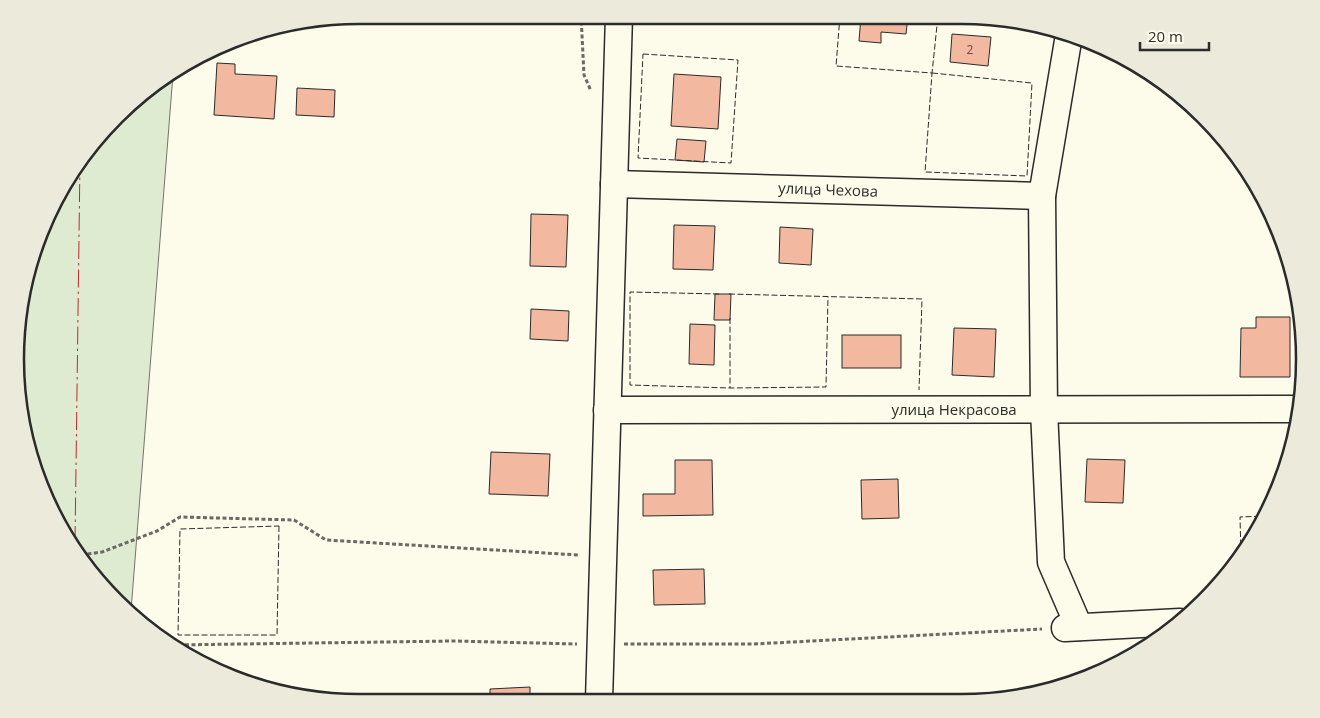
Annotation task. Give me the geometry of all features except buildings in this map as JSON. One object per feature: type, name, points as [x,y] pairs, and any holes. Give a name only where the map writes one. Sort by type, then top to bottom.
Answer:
[{"type":"lane","points":[[599,694],[619,24]]},
{"type":"lane","points":[[1068,42],[1042,196],[1044,410],[1051,562],[1072,628],[1168,623]]},
{"type":"lane","name":"улица Чехова","points":[[614,184],[1042,196]]},
{"type":"lane","name":"улица Некрасова","points":[[607,410],[1292,410]]},
{"type":"path","points":[[87,554],[102,552],[148,535],[180,517],[294,520],[326,540],[602,556]]},
{"type":"green space","points":[[173,80],[131,605],[107,580],[80,545],[49,487],[35,446],[30,424],[24,381],[24,337],[35,272],[49,231],[69,191],[80,173],[107,138],[138,107]]},
{"type":"fence","points":[[839,24],[836,66],[932,73],[937,24]]},
{"type":"fence","points":[[643,54],[738,60],[731,163],[638,158],[643,54]]},
{"type":"fence","points":[[932,73],[1032,83],[1027,176],[925,172],[932,73]]},
{"type":"fence","points":[[719,294],[630,292],[630,385],[730,388],[826,387],[828,297]]},
{"type":"fence","points":[[729,294],[922,299],[919,390]]},
{"type":"fence","points":[[730,318],[730,388]]},
{"type":"fence","points":[[1241,544],[1240,517],[1257,516]]},
{"type":"fence","points":[[279,526],[277,635],[178,635],[180,529],[279,526]]},
{"type":"power","points":[[75,537],[80,173]]}]
